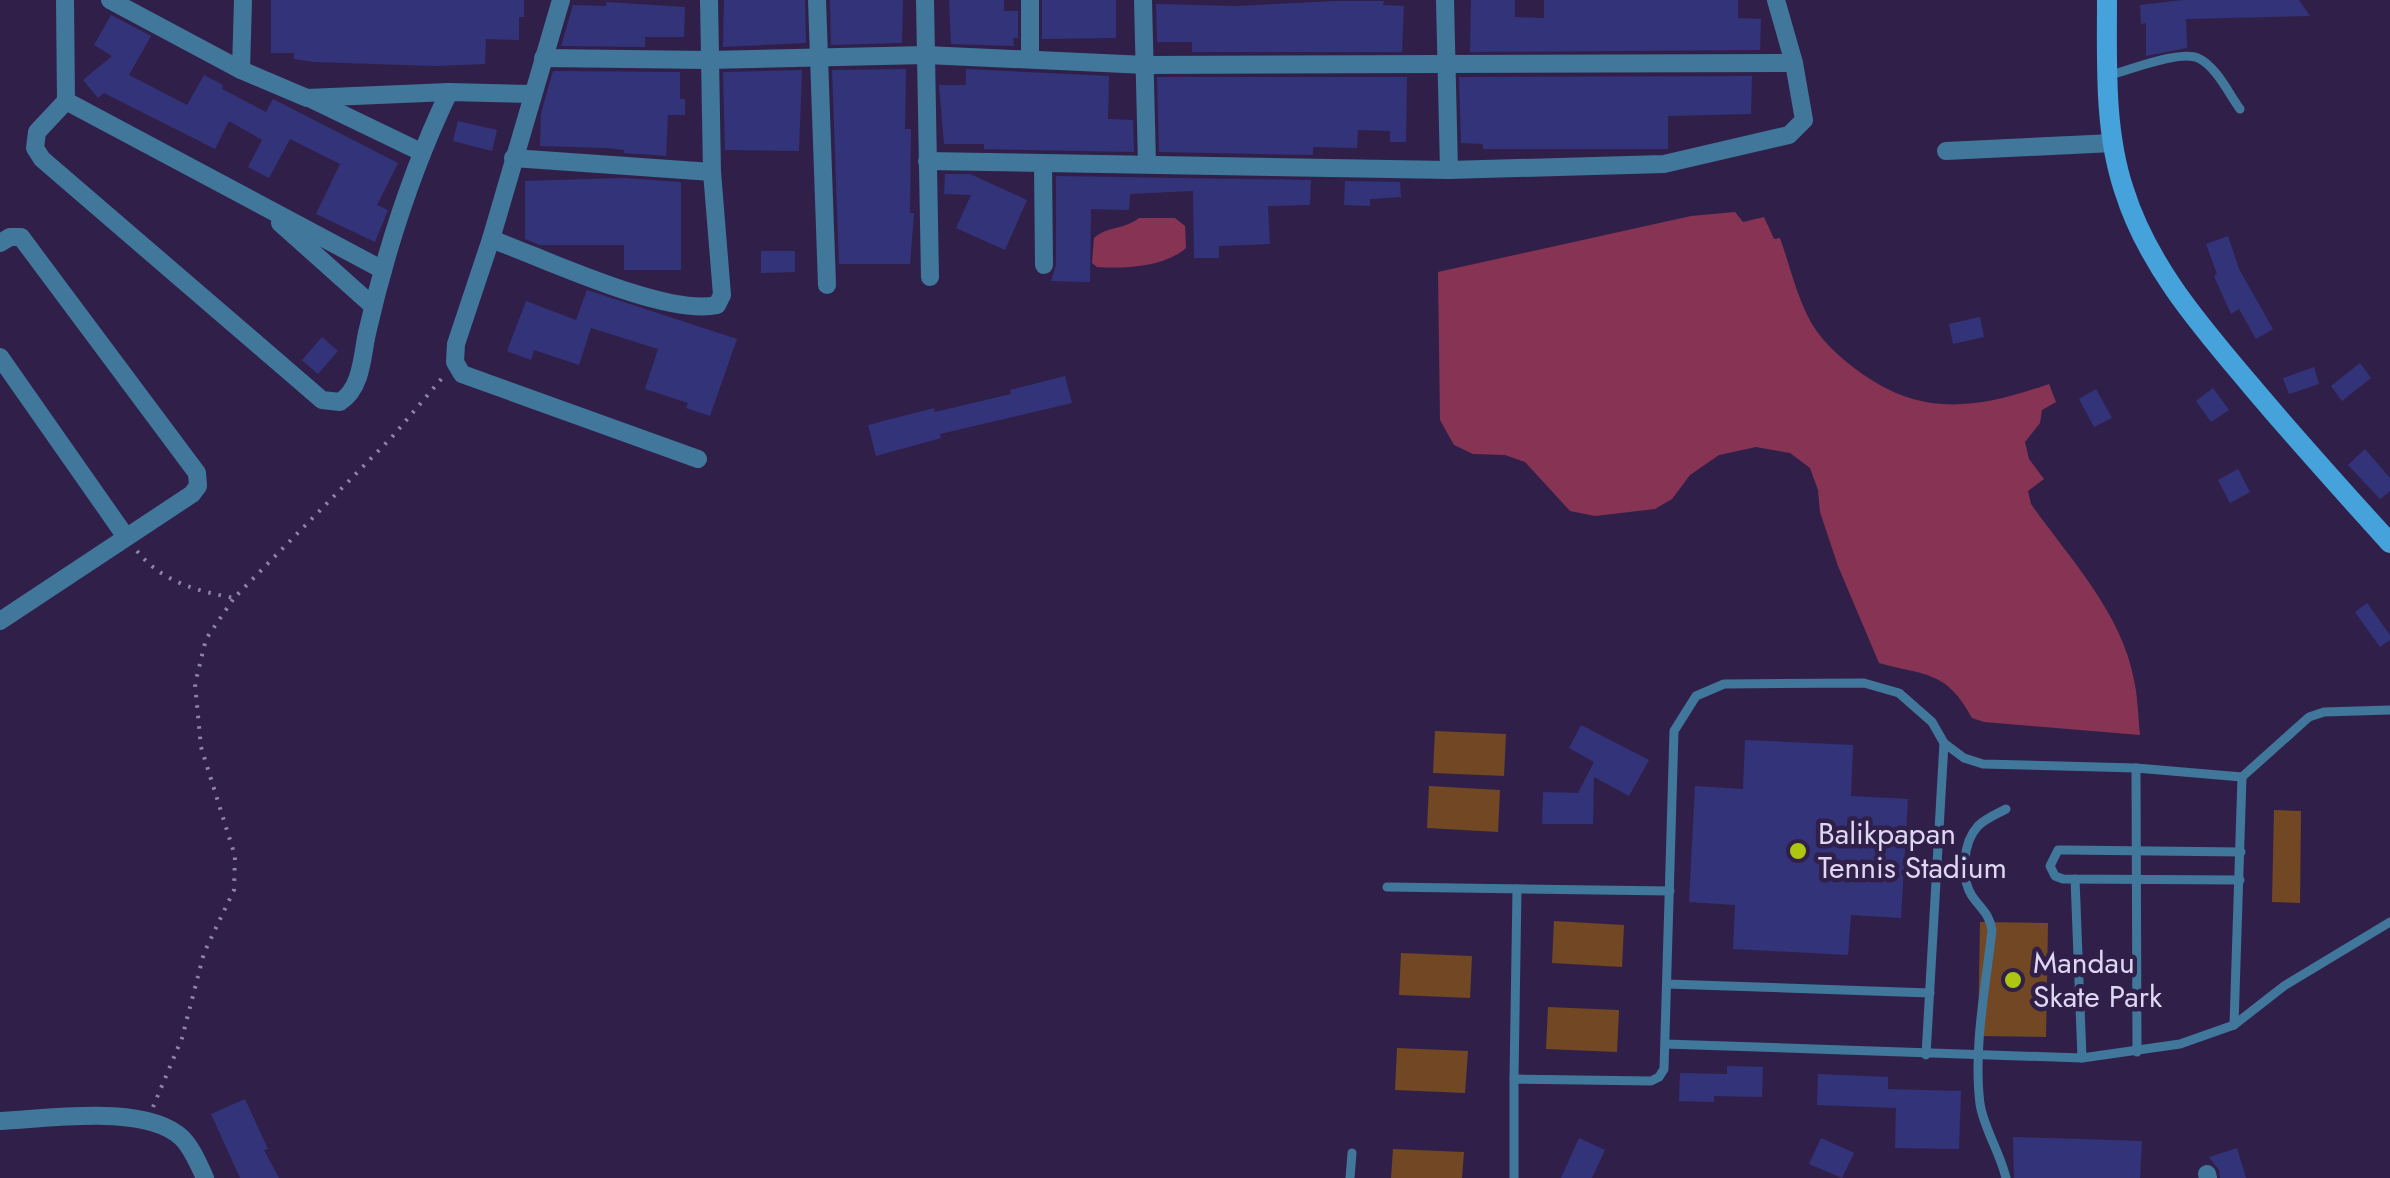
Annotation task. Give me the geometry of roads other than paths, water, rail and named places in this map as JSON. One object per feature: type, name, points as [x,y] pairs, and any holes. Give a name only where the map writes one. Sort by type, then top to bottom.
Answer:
[{"type":"street","points":[[66,0],[66,101],[37,132],[35,148],[42,159],[322,400],[340,402],[355,387],[383,270],[421,152],[449,92]]},
{"type":"street","points":[[110,0],[241,70],[421,152]]},
{"type":"street","points":[[241,70],[243,0]]},
{"type":"street","points":[[561,0],[456,344],[456,362],[462,374],[698,459]]},
{"type":"street","points":[[491,238],[667,304],[702,308],[717,305],[722,295],[712,172],[709,0]]},
{"type":"street","points":[[817,0],[827,285]]},
{"type":"street","points":[[925,0],[930,277]]},
{"type":"street","points":[[1030,0],[1030,59]]},
{"type":"street","points":[[1143,0],[1147,164]]},
{"type":"street","points":[[1446,0],[1450,170]]},
{"type":"street","points":[[927,161],[1450,170],[1664,164],[1788,135],[1804,120],[1806,114],[1776,0]]},
{"type":"street","points":[[2107,0],[2107,76],[2113,142],[2122,188],[2139,234],[2190,314],[2390,543]]},
{"type":"street","points":[[543,58],[709,60],[926,55],[1146,65],[1794,63]]},
{"type":"street","points":[[307,98],[449,92],[532,94]]},
{"type":"street","points":[[66,101],[383,270]]},
{"type":"street","points":[[1946,151],[2113,142]]},
{"type":"street","points":[[513,158],[712,172]]},
{"type":"street","points":[[1043,163],[1044,265]]},
{"type":"street","points":[[255,202],[374,306]]},
{"type":"street","points":[[0,243],[10,236],[20,237],[196,473],[198,486],[192,494],[0,622]]},
{"type":"street","points":[[0,357],[126,537]]},
{"type":"street","points":[[0,1121],[120,1116],[146,1121],[168,1128],[183,1140],[206,1178]]},
{"type":"lane","points":[[2107,76],[2179,56],[2198,58],[2212,70],[2240,109]]},
{"type":"lane","points":[[1514,1079],[1651,1082],[1664,1069],[1674,731],[1696,696],[1724,684],[1864,683],[1899,693],[1932,722],[1944,743],[1964,758],[1982,764],[2136,768],[2242,778]]},
{"type":"lane","points":[[2234,1025],[2242,778],[2308,717],[2324,712],[2390,710]]},
{"type":"lane","points":[[1926,1054],[1944,743]]},
{"type":"lane","points":[[2136,768],[2137,1052]]},
{"type":"lane","points":[[2006,809],[1976,828],[1968,844],[1964,869],[1971,894],[1990,916],[1992,930],[1980,1056],[1980,1104],[2006,1178]]},
{"type":"lane","points":[[2240,852],[2058,850],[2050,866],[2055,876],[2075,879],[2240,880]]},
{"type":"lane","points":[[2075,879],[2082,1058]]},
{"type":"lane","points":[[1387,887],[1670,891]]},
{"type":"lane","points":[[1514,1178],[1516,889]]},
{"type":"lane","points":[[1665,1044],[2082,1058],[2137,1052],[2180,1044],[2234,1025],[2284,986],[2390,922]]},
{"type":"lane","points":[[1667,984],[1930,993]]},
{"type":"lane","points":[[1350,1178],[1352,1154]]},
{"type":"place","name":"Balikpapan Tennis Stadium","points":[[1798,851]]},
{"type":"place","name":"Mandau Skate Park","points":[[2013,980]]}]
